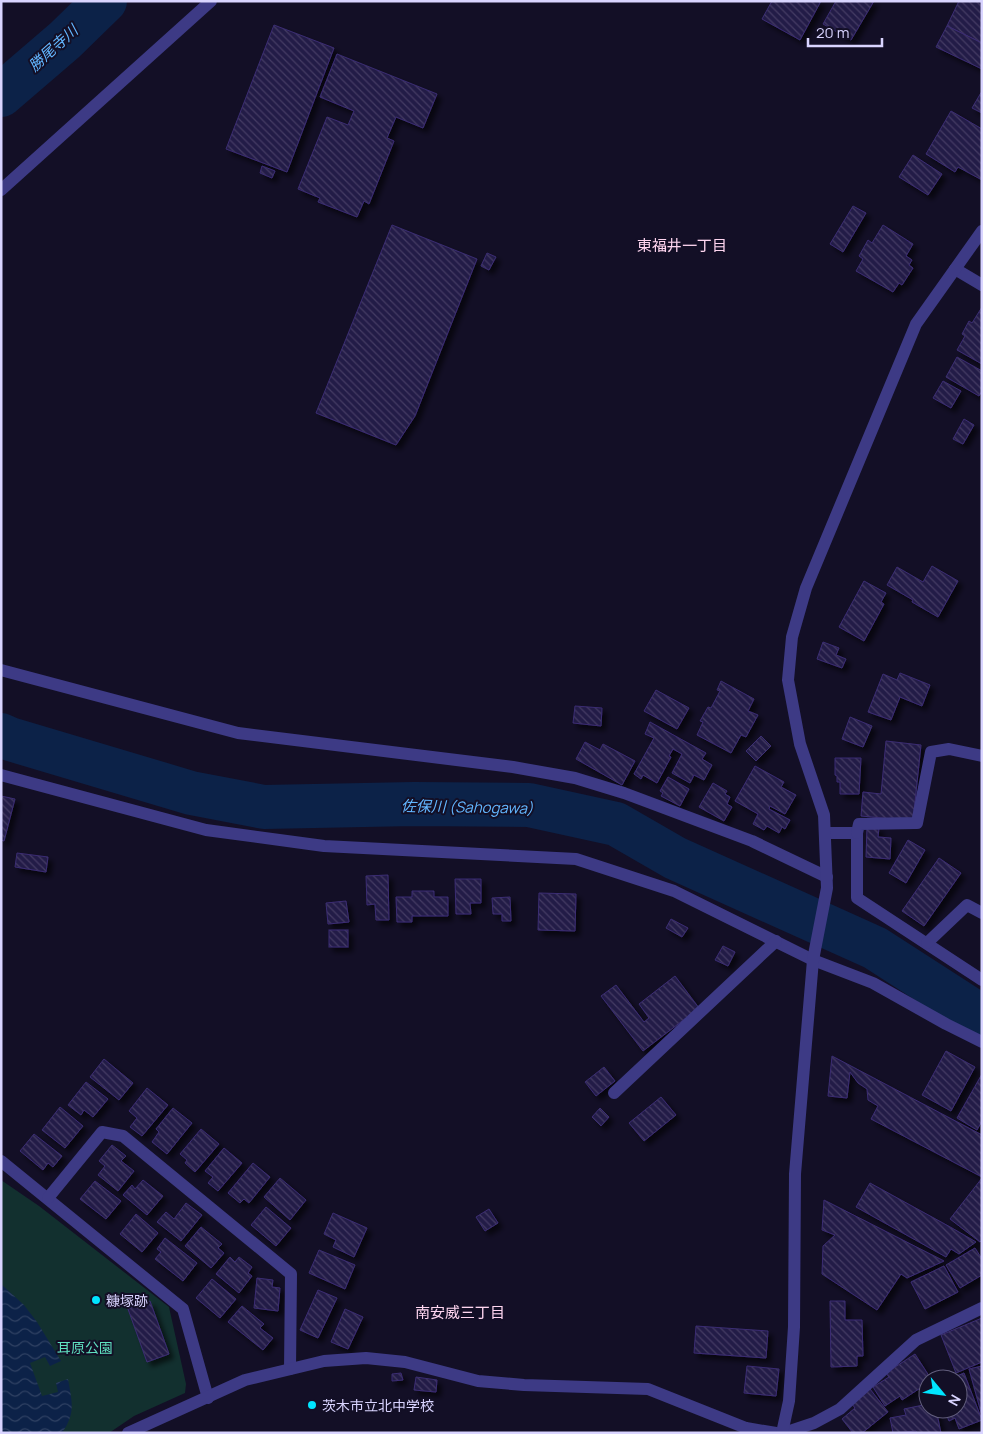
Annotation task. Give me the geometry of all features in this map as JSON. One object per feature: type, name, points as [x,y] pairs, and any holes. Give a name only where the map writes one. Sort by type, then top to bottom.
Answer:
[{"type":"street","points":[[1,190],[211,1]]},
{"type":"street","points":[[982,231],[916,324],[806,588],[792,638],[788,680],[800,744],[824,815],[827,883],[813,960],[794,1174],[794,1327],[789,1401],[783,1433],[814,1423],[840,1409],[916,1340],[982,1308]]},
{"type":"street","points":[[955,269],[982,285]]},
{"type":"street","points":[[1,670],[238,732],[513,767],[575,778],[624,793],[752,841],[827,883]]},
{"type":"street","points":[[982,756],[949,749],[931,752],[917,823],[859,824],[857,833],[857,898],[982,980]]},
{"type":"street","points":[[1,775],[206,830],[324,846],[576,859],[674,891],[813,960],[873,982],[946,1024],[982,1042]]},
{"type":"street","points":[[825,833],[857,833]]},
{"type":"street","points":[[927,944],[967,905],[982,914]]},
{"type":"street","points":[[614,1094],[776,941]]},
{"type":"street","points":[[48,1198],[102,1132],[123,1136],[292,1274],[290,1369]]},
{"type":"street","points":[[1,1161],[183,1309],[208,1398]]},
{"type":"street","points":[[128,1433],[245,1380],[324,1361],[366,1358],[405,1362],[478,1381],[524,1385],[648,1389],[746,1428],[776,1433]]},
{"type":"green space","name":"耳原公園","points":[[1,1180],[39,1206],[169,1307],[186,1384],[185,1393],[134,1416],[109,1433],[1,1433]]},
{"type":"water","points":[[1,1284],[24,1305],[61,1361],[50,1366],[45,1357],[30,1363],[42,1396],[58,1392],[56,1383],[68,1379],[72,1407],[69,1419],[62,1433],[1,1433]]},
{"type":"building","points":[[772,1],[821,1],[800,40],[762,19]]},
{"type":"building","points":[[836,1],[874,1],[851,40],[823,24]]},
{"type":"building","points":[[959,1],[978,1],[982,3],[982,43],[947,26]]},
{"type":"building","points":[[274,25],[334,48],[287,172],[226,149]]},
{"type":"building","points":[[947,26],[982,43],[982,69],[936,47]]},
{"type":"building","points":[[337,54],[437,94],[423,128],[396,117],[387,138],[394,141],[369,204],[364,201],[357,217],[318,202],[320,198],[298,189],[327,117],[348,125],[354,111],[320,97]]},
{"type":"building","points":[[982,91],[982,113],[972,108]]},
{"type":"building","points":[[951,111],[982,129],[982,180],[958,167],[955,172],[926,154]]},
{"type":"building","points":[[913,155],[942,174],[928,195],[899,177]]},
{"type":"building","points":[[262,166],[275,171],[272,178],[260,173]]},
{"type":"building","points":[[853,206],[866,213],[843,252],[830,244]]},
{"type":"building","points":[[392,225],[477,259],[415,416],[396,445],[316,413]]},
{"type":"building","points":[[883,225],[913,244],[906,256],[912,260],[909,265],[913,268],[902,285],[899,283],[893,292],[856,271],[863,259],[859,256],[868,240],[872,243]]},
{"type":"building","points":[[487,253],[496,257],[489,270],[481,266]]},
{"type":"building","points":[[982,307],[982,364],[957,350],[965,336],[962,334],[969,321],[972,323]]},
{"type":"building","points":[[957,357],[982,371],[982,391],[979,396],[946,377]]},
{"type":"building","points":[[943,381],[961,391],[951,408],[933,398]]},
{"type":"building","points":[[964,419],[974,425],[963,444],[953,439]]},
{"type":"building","points":[[932,566],[958,581],[938,617],[887,585],[897,567],[923,582]]},
{"type":"building","points":[[864,581],[886,593],[881,602],[884,604],[864,641],[839,627]]},
{"type":"building","points":[[823,642],[839,648],[836,655],[846,659],[842,668],[817,659]]},
{"type":"building","points":[[900,673],[930,685],[922,706],[900,697],[891,720],[868,712],[883,674],[897,680]]},
{"type":"building","points":[[721,681],[754,699],[748,711],[758,715],[746,737],[741,735],[731,753],[697,735],[703,722],[700,721],[708,707],[711,708],[720,691],[717,690]]},
{"type":"building","points":[[656,690],[689,708],[677,729],[644,711]]},
{"type":"building","points":[[575,706],[602,708],[601,726],[573,723]]},
{"type":"building","points":[[850,717],[872,726],[863,747],[842,739]]},
{"type":"building","points":[[650,722],[706,753],[702,759],[712,765],[704,780],[694,775],[690,783],[672,773],[682,754],[673,749],[669,756],[671,757],[657,783],[643,775],[641,779],[634,774],[654,738],[645,734]]},
{"type":"building","points":[[761,736],[771,746],[756,761],[746,751]]},
{"type":"building","points":[[886,741],[921,745],[913,821],[861,816],[863,792],[881,794]]},
{"type":"building","points":[[585,742],[600,750],[603,744],[635,761],[622,785],[576,759]]},
{"type":"building","points":[[835,758],[861,758],[859,794],[840,794],[840,782],[837,782],[837,776],[835,775]]},
{"type":"building","points":[[755,766],[784,782],[781,787],[796,795],[785,814],[770,806],[769,809],[790,820],[785,829],[782,827],[779,833],[767,826],[764,830],[753,824],[758,814],[735,801]]},
{"type":"building","points":[[668,777],[689,789],[680,806],[661,796],[663,793],[660,791]]},
{"type":"building","points":[[713,783],[727,791],[725,794],[730,797],[727,804],[732,807],[724,821],[699,807]]},
{"type":"building","points":[[1,796],[15,799],[4,841],[1,840]]},
{"type":"building","points":[[867,827],[879,828],[878,837],[891,838],[890,859],[866,857]]},
{"type":"building","points":[[908,840],[925,850],[906,883],[889,873]]},
{"type":"building","points":[[17,853],[48,857],[46,872],[15,867]]},
{"type":"building","points":[[939,858],[961,873],[924,926],[902,911]]},
{"type":"building","points":[[388,875],[389,920],[376,920],[375,904],[367,905],[366,876]]},
{"type":"building","points":[[455,879],[481,879],[481,903],[470,903],[471,914],[456,914]]},
{"type":"building","points":[[412,891],[434,891],[434,897],[448,897],[448,916],[412,916],[412,922],[397,922],[396,897],[412,897]]},
{"type":"building","points":[[539,893],[576,894],[575,931],[538,930]]},
{"type":"building","points":[[510,897],[511,921],[502,921],[502,914],[493,914],[492,898]]},
{"type":"building","points":[[346,901],[349,922],[328,924],[326,903]]},
{"type":"building","points":[[671,919],[688,928],[682,937],[666,928]]},
{"type":"building","points":[[329,930],[348,930],[348,947],[329,947]]},
{"type":"building","points":[[723,946],[735,952],[728,966],[715,960]]},
{"type":"building","points":[[675,976],[699,1008],[643,1051],[601,996],[616,985],[644,1022],[649,1018],[639,1004]]},
{"type":"building","points":[[946,1051],[975,1067],[951,1111],[922,1095]]},
{"type":"building","points":[[832,1056],[982,1135],[982,1177],[871,1119],[878,1106],[868,1100],[867,1089],[858,1083],[850,1072],[847,1098],[828,1096]]},
{"type":"building","points":[[104,1059],[133,1083],[119,1100],[90,1077]]},
{"type":"building","points":[[604,1067],[615,1081],[596,1096],[585,1082]]},
{"type":"building","points":[[982,1074],[982,1121],[977,1130],[957,1118]]},
{"type":"building","points":[[86,1082],[108,1099],[93,1117],[84,1110],[81,1115],[68,1105]]},
{"type":"building","points":[[147,1088],[168,1105],[142,1136],[130,1127],[137,1118],[129,1111]]},
{"type":"building","points":[[661,1097],[676,1115],[644,1141],[629,1123]]},
{"type":"building","points":[[60,1107],[83,1126],[65,1148],[42,1130]]},
{"type":"building","points":[[173,1108],[192,1123],[167,1154],[152,1142],[159,1132],[156,1129]]},
{"type":"building","points":[[600,1108],[609,1117],[601,1126],[592,1117]]},
{"type":"building","points":[[201,1129],[219,1144],[195,1172],[185,1163],[187,1160],[180,1154]]},
{"type":"building","points":[[34,1134],[62,1156],[53,1167],[48,1163],[43,1170],[20,1151]]},
{"type":"building","points":[[112,1145],[126,1156],[121,1161],[134,1171],[118,1191],[98,1175],[105,1166],[99,1161]]},
{"type":"building","points":[[224,1148],[242,1163],[218,1191],[208,1183],[213,1177],[205,1171]]},
{"type":"building","points":[[253,1163],[270,1177],[249,1203],[244,1199],[240,1203],[228,1193]]},
{"type":"building","points":[[280,1178],[306,1200],[290,1220],[264,1197]]},
{"type":"building","points":[[982,1178],[982,1240],[980,1242],[950,1219]]},
{"type":"building","points":[[143,1180],[163,1196],[147,1215],[123,1195],[132,1185],[135,1189]]},
{"type":"building","points":[[95,1181],[121,1201],[106,1219],[80,1199]]},
{"type":"building","points":[[870,1183],[976,1242],[959,1254],[951,1249],[946,1257],[856,1207]]},
{"type":"building","points":[[824,1200],[944,1261],[907,1278],[901,1274],[877,1310],[822,1274],[823,1246],[835,1235],[822,1230]]},
{"type":"building","points":[[186,1203],[202,1215],[181,1241],[157,1222],[166,1212],[174,1219]]},
{"type":"building","points":[[266,1207],[291,1228],[276,1246],[251,1225]]},
{"type":"building","points":[[489,1209],[498,1223],[485,1231],[476,1217]]},
{"type":"building","points":[[333,1213],[367,1228],[354,1257],[333,1247],[336,1240],[324,1234]]},
{"type":"building","points":[[136,1214],[158,1233],[142,1252],[120,1234]]},
{"type":"building","points":[[201,1227],[222,1244],[218,1248],[224,1253],[211,1268],[185,1246]]},
{"type":"building","points":[[165,1238],[197,1263],[183,1281],[155,1259],[161,1252],[157,1249]]},
{"type":"building","points":[[975,1248],[982,1259],[982,1275],[960,1288],[946,1265]]},
{"type":"building","points":[[319,1250],[355,1265],[345,1289],[309,1273]]},
{"type":"building","points":[[230,1257],[235,1262],[239,1257],[252,1267],[248,1273],[252,1276],[239,1293],[216,1274]]},
{"type":"building","points":[[944,1266],[958,1292],[925,1309],[911,1282]]},
{"type":"building","points":[[257,1278],[273,1280],[272,1287],[280,1288],[278,1311],[254,1308]]},
{"type":"building","points":[[212,1279],[236,1299],[220,1318],[196,1298]]},
{"type":"building","points":[[318,1290],[337,1298],[318,1338],[300,1330]]},
{"type":"building","points":[[150,1301],[169,1354],[147,1362],[128,1309]]},
{"type":"building","points":[[830,1301],[845,1301],[845,1320],[862,1320],[863,1356],[857,1356],[857,1366],[831,1367]]},
{"type":"building","points":[[242,1306],[264,1324],[260,1328],[273,1338],[263,1350],[228,1322]]},
{"type":"building","points":[[345,1309],[363,1317],[348,1349],[331,1342]]},
{"type":"building","points":[[982,1318],[982,1362],[965,1369],[954,1369],[941,1335]]},
{"type":"building","points":[[696,1326],[768,1331],[766,1358],[694,1353]]},
{"type":"building","points":[[915,1354],[925,1369],[918,1369],[918,1390],[902,1400],[900,1396],[885,1406],[873,1387],[889,1377],[886,1373]]},
{"type":"building","points":[[747,1366],[779,1369],[776,1396],[744,1393]]},
{"type":"building","points":[[982,1366],[982,1416],[969,1369]]},
{"type":"building","points":[[401,1373],[403,1380],[392,1381],[392,1374]]},
{"type":"building","points":[[416,1377],[437,1380],[436,1392],[414,1390]]},
{"type":"building","points":[[968,1383],[982,1420],[959,1429],[955,1419],[968,1419]]},
{"type":"building","points":[[870,1389],[888,1412],[862,1433],[853,1433],[842,1419],[855,1408],[852,1404]]},
{"type":"building","points":[[918,1406],[918,1419],[938,1419],[941,1433],[917,1433],[916,1431],[893,1433],[890,1418],[906,1415],[904,1409]]},
{"type":"waterway","name":"勝尾寺川","points":[[1,95],[65,40],[105,1]]},
{"type":"waterway","name":"佐保川 (Sahogawa)","points":[[1,735],[191,793],[264,807],[414,804],[529,805],[616,824],[675,858],[875,948],[982,1017]]},
{"type":"place","name":"糠塚跡","points":[[96,1300]]},
{"type":"place","name":"茨木市立北中学校","points":[[312,1405]]},
{"type":"district","name":"東福井一丁目","points":[[682,245]]},
{"type":"district","name":"南安威三丁目","points":[[460,1312]]}]
